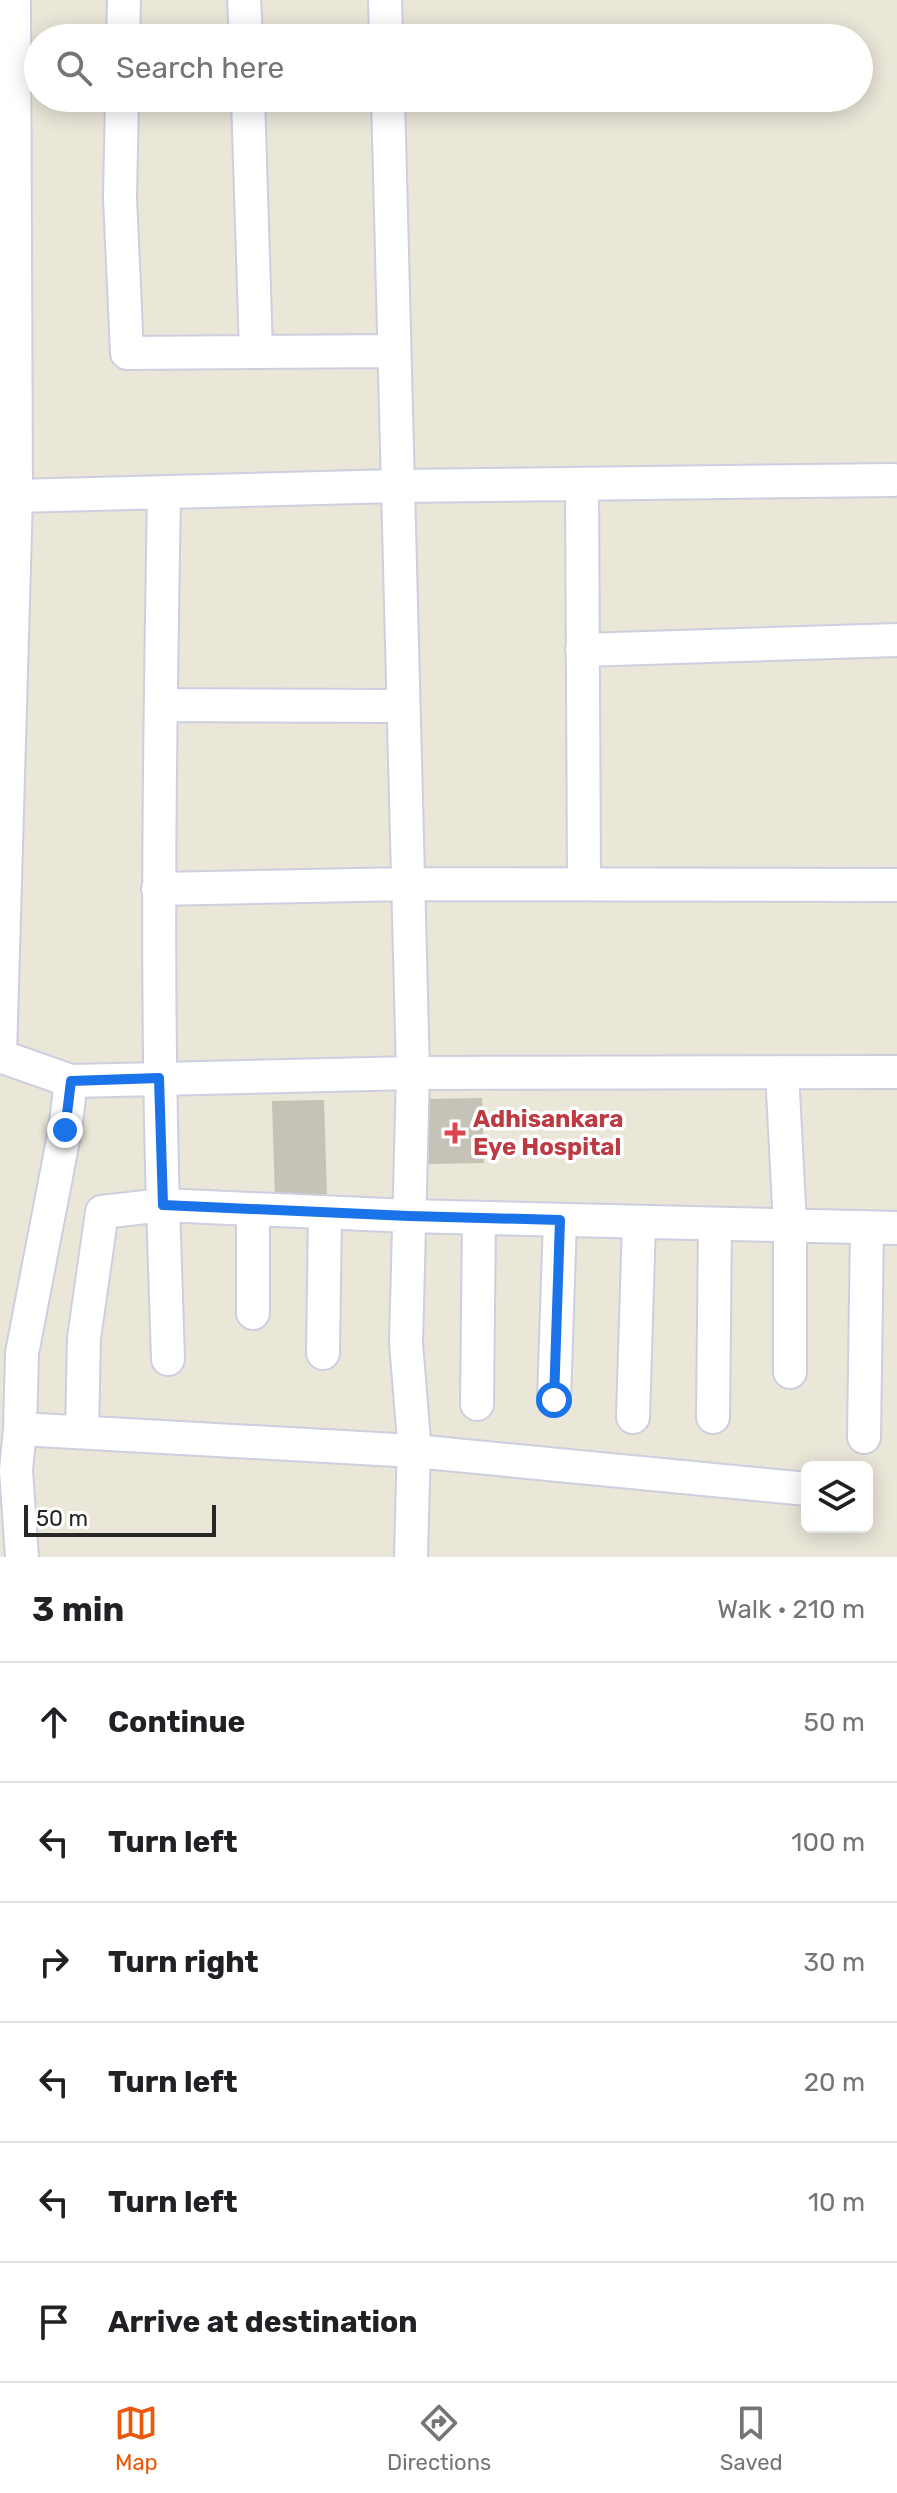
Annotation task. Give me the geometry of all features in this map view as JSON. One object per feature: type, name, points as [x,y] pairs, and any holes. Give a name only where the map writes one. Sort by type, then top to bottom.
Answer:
[{"type":"street","points":[[14,0],[16,496],[3,848],[0,1056],[71,1081],[413,1073],[897,1072]]},
{"type":"street","points":[[123,24],[124,0]]},
{"type":"street","points":[[244,0],[245,24]]},
{"type":"street","points":[[385,0],[386,24]]},
{"type":"street","points":[[122,112],[120,198],[127,353],[394,351]]},
{"type":"street","points":[[248,112],[256,352]]},
{"type":"street","points":[[388,112],[413,1073],[406,1343],[414,1451],[411,1557]]},
{"type":"street","points":[[16,496],[397,486],[893,480]]},
{"type":"street","points":[[582,484],[584,884]]},
{"type":"street","points":[[164,492],[158,889],[159,1078],[168,1359]]},
{"type":"street","points":[[582,650],[897,640]]},
{"type":"street","points":[[161,705],[403,706]]},
{"type":"street","points":[[158,889],[408,884],[897,885]]},
{"type":"street","points":[[782,1072],[790,1225],[790,1372]]},
{"type":"street","points":[[22,1557],[16,1470],[22,1353],[65,1130],[71,1081]]},
{"type":"street","points":[[82,1432],[84,1338],[102,1212],[163,1205],[409,1216],[882,1227],[864,1437]]},
{"type":"street","points":[[253,1209],[253,1313]]},
{"type":"street","points":[[323,1353],[325,1212]]},
{"type":"street","points":[[477,1404],[479,1218]]},
{"type":"street","points":[[554,1400],[560,1220]]},
{"type":"street","points":[[633,1417],[639,1222]]},
{"type":"street","points":[[713,1417],[715,1224]]},
{"type":"street","points":[[20,1429],[414,1451],[801,1488]]},
{"type":"building","points":[[481,1099],[483,1162],[430,1163],[428,1100]]},
{"type":"building","points":[[323,1101],[326,1197],[276,1198],[273,1102]]},
{"type":"place","name":"Adhisankara Eye Hospital","points":[[455,1133]]},
{"type":"route","points":[[65,1130],[71,1081],[159,1078],[163,1205],[560,1220],[554,1400]]}]
